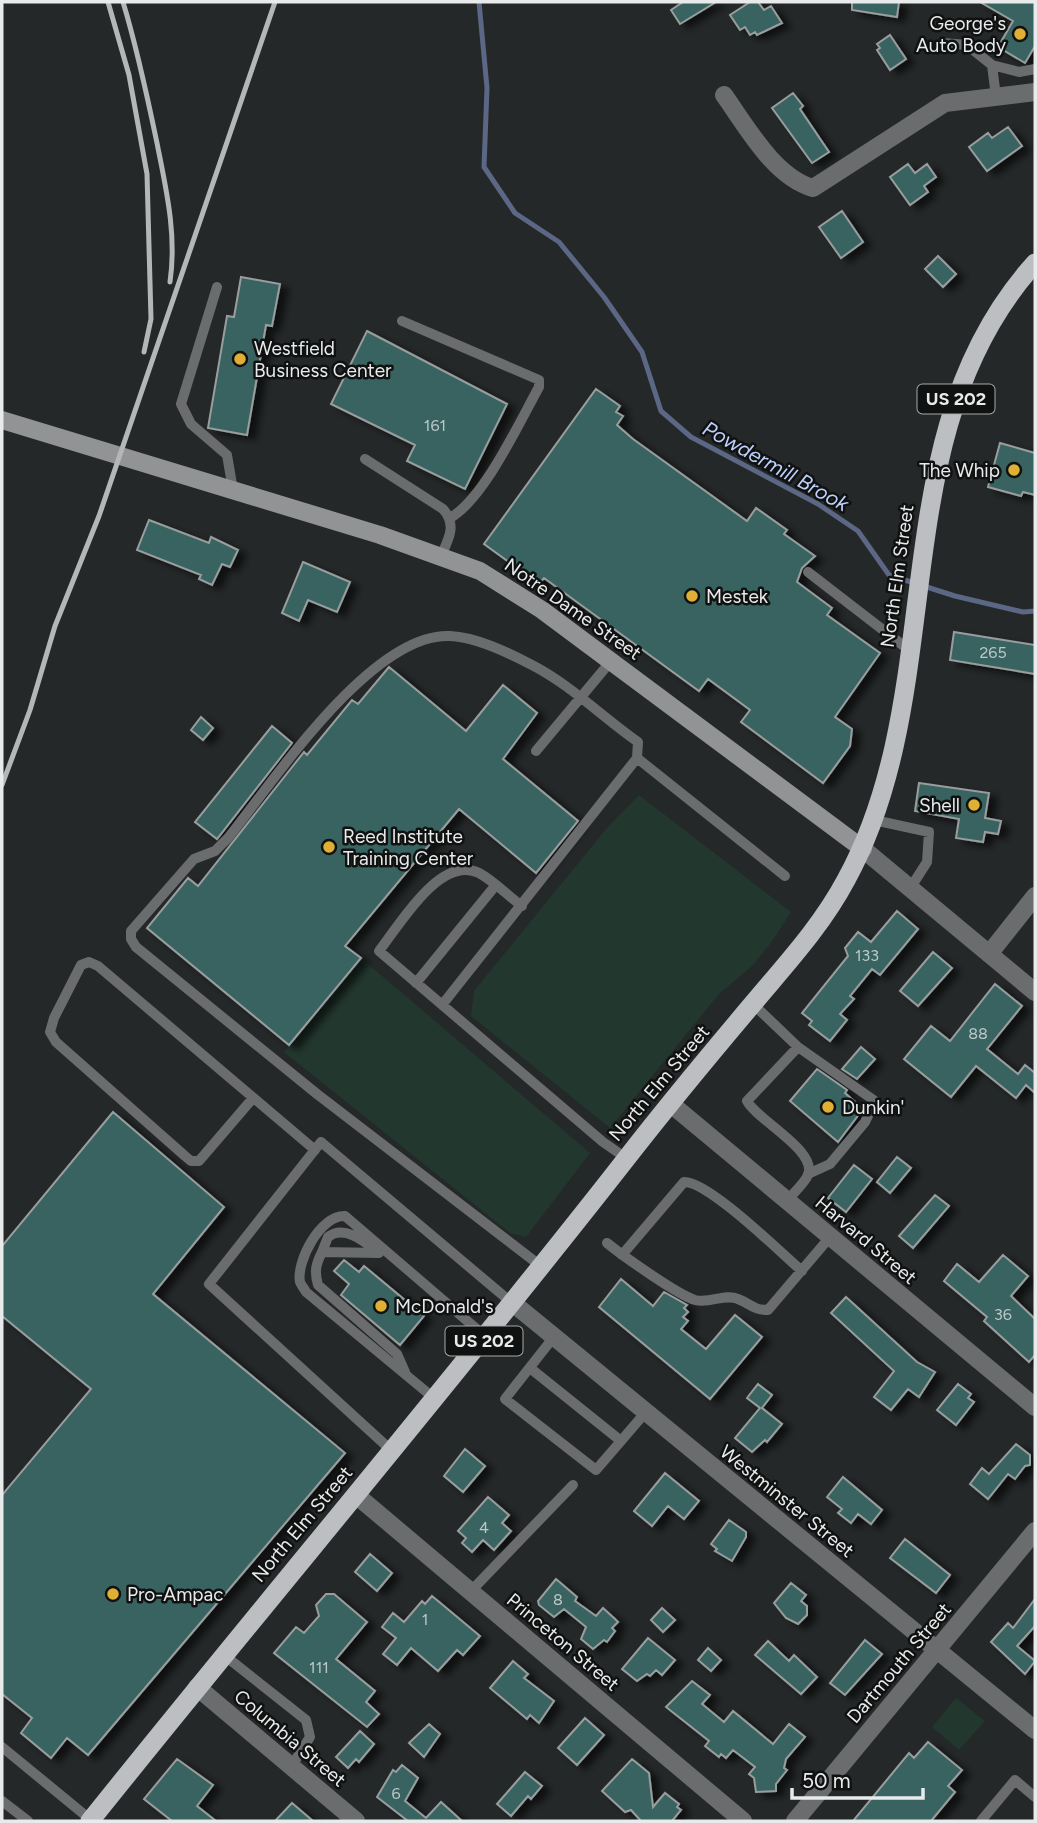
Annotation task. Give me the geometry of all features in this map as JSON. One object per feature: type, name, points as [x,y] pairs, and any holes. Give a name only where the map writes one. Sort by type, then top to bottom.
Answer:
[{"type":"highway","name":"North Elm Street","points":[[90,1821],[223,1654],[514,1304],[626,1158],[825,915],[863,849],[874,820],[895,736],[936,466],[953,405],[975,352],[1018,282],[1035,262]]},
{"type":"main road","name":"Notre Dame Street","points":[[2,421],[441,555],[508,587],[863,849]]},
{"type":"street","points":[[724,95],[759,144],[796,183],[813,188],[945,103],[1035,92]]},
{"type":"street","name":"Notre Dame Street","points":[[863,849],[1035,992]]},
{"type":"street","points":[[989,954],[1035,896]]},
{"type":"street","name":"Harvard Street","points":[[671,1104],[1035,1407]]},
{"type":"street","name":"Westminster Street","points":[[514,1304],[1035,1731]]},
{"type":"street","name":"Princeton Street","points":[[356,1495],[743,1821]]},
{"type":"street","name":"Dartmouth Street","points":[[795,1821],[1035,1531]]},
{"type":"street","name":"Columbia Street","points":[[197,1687],[356,1821]]},
{"type":"lane","points":[[943,43],[967,45],[992,65],[1019,72],[1035,69]]},
{"type":"lane","points":[[992,65],[996,97]]},
{"type":"lane","points":[[217,287],[181,404],[191,424],[227,455],[233,490]]},
{"type":"lane","points":[[402,321],[539,380],[539,387],[494,467],[462,511],[450,517]]},
{"type":"lane","points":[[365,459],[443,509],[450,517],[452,530],[441,555]]},
{"type":"lane","points":[[808,572],[909,650]]},
{"type":"lane","points":[[442,1005],[637,758],[638,742],[532,664],[468,638],[448,636],[429,638],[398,652],[339,701],[228,838],[215,851],[194,859],[131,931],[131,939],[136,947],[317,1094],[543,1267]]},
{"type":"lane","points":[[536,751],[583,699],[611,661]]},
{"type":"lane","points":[[637,758],[785,876]]},
{"type":"lane","points":[[874,820],[929,832],[927,862],[911,887]]},
{"type":"lane","points":[[522,906],[477,872],[457,870],[437,879],[379,951],[603,1142],[626,1158]]},
{"type":"lane","points":[[416,983],[495,886]]},
{"type":"lane","points":[[253,1098],[200,1161],[191,1161],[56,1042],[50,1032],[54,1017],[81,965],[89,962],[98,966],[315,1150]]},
{"type":"lane","points":[[753,1004],[798,1047],[875,1101],[865,1122],[830,1164],[808,1174],[787,1201]]},
{"type":"lane","points":[[798,1047],[751,1093],[747,1101],[802,1152],[809,1164],[808,1174]]},
{"type":"lane","points":[[392,1451],[209,1284],[321,1142],[514,1304]]},
{"type":"lane","points":[[622,1255],[684,1182],[692,1182],[713,1194],[802,1271]]},
{"type":"lane","points":[[435,1399],[306,1292],[300,1281],[315,1233],[324,1222],[340,1215],[345,1216],[486,1338]]},
{"type":"lane","points":[[406,1268],[353,1235],[338,1233],[328,1237],[315,1268],[318,1285],[397,1354],[407,1376]]},
{"type":"lane","points":[[607,1243],[694,1300],[713,1302],[727,1297],[738,1298],[753,1310],[768,1310],[830,1237]]},
{"type":"lane","points":[[322,1252],[379,1253]]},
{"type":"lane","points":[[553,1338],[505,1399],[596,1470],[645,1413]]},
{"type":"lane","points":[[530,1368],[621,1441]]},
{"type":"lane","points":[[470,1592],[573,1485]]},
{"type":"lane","points":[[223,1654],[306,1720],[310,1737],[292,1767]]},
{"type":"lane","points":[[2,1747],[90,1821]]},
{"type":"lane","points":[[981,1821],[1015,1780],[1035,1797]]},
{"type":"lane","points":[[2,1801],[28,1821]]},
{"type":"green space","points":[[639,795],[791,912],[752,966],[719,994],[610,1128],[471,1016],[474,991],[606,829]]},
{"type":"green space","points":[[361,958],[590,1153],[526,1237],[510,1233],[284,1052]]},
{"type":"green space","points":[[956,1698],[985,1721],[959,1750],[932,1727]]},
{"type":"building","points":[[683,2],[716,2],[680,24],[671,10]]},
{"type":"building","points":[[750,2],[758,2],[764,10],[771,6],[782,23],[757,35],[755,32],[750,35],[745,27],[740,30],[730,15]]},
{"type":"building","points":[[852,2],[899,2],[897,17],[852,10]]},
{"type":"building","name":"George's Auto Body","points":[[980,2],[1035,2],[1035,46],[1025,63],[998,47],[1013,21]]},
{"type":"building","points":[[890,35],[906,59],[890,70],[877,50],[880,48],[877,44]]},
{"type":"building","points":[[793,93],[803,106],[800,109],[829,152],[812,163],[772,108]]},
{"type":"building","points":[[1008,127],[1022,146],[987,171],[969,147],[988,133],[992,138]]},
{"type":"building","points":[[908,164],[915,173],[927,164],[936,177],[924,186],[928,192],[910,205],[890,177]]},
{"type":"building","points":[[842,211],[863,242],[841,258],[819,227]]},
{"type":"building","points":[[938,256],[956,274],[943,287],[925,269]]},
{"type":"building","name":"Westfield Business Center","points":[[241,277],[280,284],[272,326],[266,325],[247,435],[208,428],[227,316],[234,317]]},
{"type":"building","points":[[367,331],[507,404],[465,489],[407,461],[415,445],[331,404]]},
{"type":"building","name":"Mestek","points":[[596,389],[620,406],[616,412],[623,416],[617,425],[633,439],[747,521],[756,508],[787,530],[784,534],[815,556],[802,568],[797,582],[832,608],[827,615],[880,653],[835,717],[852,729],[850,746],[823,783],[741,722],[750,710],[708,679],[699,691],[544,578],[539,584],[484,544]]},
{"type":"building","name":"The Whip","points":[[1000,443],[1035,453],[1035,495],[1023,492],[1021,496],[988,487]]},
{"type":"building","points":[[149,520],[209,543],[211,537],[238,550],[230,567],[222,564],[212,585],[199,579],[201,575],[137,550]]},
{"type":"building","points":[[303,562],[350,582],[337,612],[308,600],[299,621],[282,613]]},
{"type":"building","points":[[954,632],[1035,645],[1035,674],[950,660]]},
{"type":"building","name":"Reed Institute Training Center","points":[[389,667],[466,731],[503,685],[537,713],[503,759],[578,821],[536,873],[459,809],[345,946],[361,958],[289,1045],[147,928],[188,878],[198,886],[304,752],[307,755],[352,700],[358,704]]},
{"type":"building","points":[[201,717],[213,728],[203,740],[191,730]]},
{"type":"building","points":[[272,726],[292,743],[217,839],[195,822]]},
{"type":"building","points":[[919,783],[989,793],[985,818],[1001,821],[998,834],[985,832],[983,842],[956,838],[959,819],[915,811]]},
{"type":"building","points":[[897,911],[918,929],[880,975],[872,969],[850,996],[854,999],[840,1014],[847,1020],[830,1041],[809,1025],[812,1021],[802,1013],[848,956],[845,948],[858,932],[871,942]]},
{"type":"building","points":[[933,952],[952,968],[918,1006],[900,991]]},
{"type":"building","points":[[995,984],[1022,1006],[987,1049],[1018,1074],[1025,1065],[1035,1073],[1035,1093],[1026,1085],[1016,1098],[976,1066],[951,1097],[904,1059],[931,1026],[950,1041]]},
{"type":"building","points":[[861,1047],[875,1059],[857,1079],[842,1069]]},
{"type":"building","name":"Dunkin'","points":[[817,1069],[847,1090],[845,1093],[863,1109],[838,1142],[790,1101]]},
{"type":"building","name":"Pro-Ampac","points":[[113,1112],[224,1207],[153,1294],[345,1453],[88,1755],[67,1738],[51,1758],[21,1733],[32,1718],[2,1694],[2,1495],[91,1389],[2,1316],[2,1246]]},
{"type":"building","points":[[897,1157],[911,1168],[890,1193],[877,1182]]},
{"type":"building","points":[[854,1165],[872,1179],[846,1212],[828,1198]]},
{"type":"building","points":[[935,1195],[949,1206],[913,1248],[899,1236]]},
{"type":"building","points":[[1003,1255],[1028,1276],[1011,1296],[1035,1319],[1035,1355],[1029,1362],[984,1321],[987,1317],[944,1281],[957,1264],[979,1282]]},
{"type":"building","name":"McDonald's","points":[[344,1260],[359,1272],[364,1266],[424,1316],[400,1345],[341,1295],[349,1284],[334,1271]]},
{"type":"building","points":[[621,1279],[653,1306],[664,1292],[687,1305],[684,1308],[688,1312],[683,1317],[688,1321],[681,1329],[706,1349],[735,1315],[762,1337],[710,1399],[599,1307]]},
{"type":"building","points":[[846,1297],[917,1362],[935,1372],[919,1397],[908,1389],[891,1410],[874,1397],[894,1371],[831,1313]]},
{"type":"building","points":[[758,1384],[772,1395],[762,1408],[782,1424],[767,1442],[765,1440],[752,1452],[735,1438],[760,1408],[747,1398]]},
{"type":"building","points":[[958,1384],[971,1394],[968,1398],[974,1402],[956,1425],[937,1410]]},
{"type":"building","points":[[1016,1444],[1030,1455],[1030,1465],[1025,1466],[1015,1479],[1008,1474],[988,1499],[970,1484],[982,1468],[989,1474]]},
{"type":"building","points":[[465,1449],[485,1466],[463,1492],[444,1476]]},
{"type":"building","points":[[665,1473],[699,1501],[684,1519],[668,1506],[652,1526],[634,1511]]},
{"type":"building","points":[[843,1477],[882,1510],[871,1524],[858,1514],[851,1523],[838,1513],[842,1509],[827,1497]]},
{"type":"building","points":[[488,1497],[509,1515],[502,1523],[511,1531],[494,1550],[483,1540],[472,1552],[462,1543],[466,1538],[458,1531]]},
{"type":"building","points":[[729,1520],[746,1532],[746,1537],[732,1561],[715,1551],[717,1549],[711,1544]]},
{"type":"building","points":[[905,1539],[950,1575],[936,1593],[890,1558]]},
{"type":"building","points":[[370,1554],[392,1573],[377,1591],[355,1572]]},
{"type":"building","points":[[556,1579],[577,1597],[575,1601],[596,1616],[603,1608],[618,1622],[612,1628],[615,1631],[607,1642],[604,1640],[593,1649],[581,1639],[586,1627],[564,1609],[554,1617],[539,1605],[538,1601]]},
{"type":"building","points":[[791,1583],[806,1595],[801,1601],[807,1606],[807,1615],[798,1624],[786,1618],[774,1603]]},
{"type":"building","points":[[326,1594],[334,1594],[367,1622],[336,1659],[375,1691],[366,1702],[379,1714],[367,1727],[274,1653],[296,1627],[304,1633],[319,1616],[316,1605]]},
{"type":"building","points":[[432,1596],[480,1636],[463,1655],[457,1650],[438,1671],[411,1648],[397,1665],[383,1654],[396,1638],[382,1627],[393,1613],[404,1622],[422,1601],[425,1604]]},
{"type":"building","points":[[1035,1599],[1035,1626],[1017,1646],[1035,1661],[1025,1674],[991,1642],[1008,1623],[1013,1628]]},
{"type":"building","points":[[662,1608],[675,1620],[663,1632],[651,1620]]},
{"type":"building","points":[[648,1638],[675,1660],[662,1675],[656,1670],[650,1676],[647,1674],[637,1681],[622,1669]]},
{"type":"building","points":[[865,1640],[882,1654],[845,1695],[830,1683]]},
{"type":"building","points":[[768,1641],[789,1661],[794,1655],[817,1677],[801,1694],[755,1655]]},
{"type":"building","points":[[708,1648],[721,1660],[711,1671],[698,1660]]},
{"type":"building","points":[[513,1661],[528,1674],[524,1678],[554,1701],[539,1723],[530,1715],[527,1719],[490,1688]]},
{"type":"building","points":[[692,1681],[710,1695],[702,1704],[724,1722],[733,1711],[773,1744],[789,1724],[805,1737],[786,1759],[784,1768],[787,1770],[776,1784],[776,1791],[756,1792],[754,1778],[749,1774],[755,1767],[733,1750],[726,1758],[721,1754],[719,1757],[705,1746],[709,1741],[666,1707]]},
{"type":"building","points":[[585,1718],[604,1735],[577,1765],[558,1748]]},
{"type":"building","points":[[429,1724],[440,1734],[424,1757],[409,1743]]},
{"type":"building","points":[[360,1731],[374,1744],[359,1762],[356,1759],[348,1768],[336,1757]]},
{"type":"building","points":[[928,1742],[962,1770],[948,1786],[955,1792],[931,1821],[853,1821],[909,1753],[914,1758]]},
{"type":"building","points":[[177,1759],[213,1785],[197,1806],[216,1821],[172,1821],[144,1799]]},
{"type":"building","points":[[632,1759],[649,1773],[653,1807],[665,1793],[679,1804],[677,1807],[681,1810],[672,1821],[641,1821],[631,1810],[625,1812],[602,1791]]},
{"type":"building","points":[[402,1765],[418,1778],[405,1801],[426,1818],[441,1802],[462,1821],[408,1821],[377,1797],[393,1770],[396,1772]]},
{"type":"building","points":[[525,1772],[542,1786],[531,1799],[528,1796],[511,1816],[497,1804]]},
{"type":"building","points":[[292,1803],[313,1821],[275,1821]]},
{"type":"waterway","name":"Powdermill Brook","points":[[479,2],[487,88],[484,167],[515,213],[559,242],[604,297],[642,352],[661,411],[691,437],[818,504],[858,531],[889,575],[955,596],[1023,612],[1035,611]]},
{"type":"railway","points":[[108,2],[129,75],[147,174],[151,319],[144,352]]},
{"type":"railway","points":[[123,2],[146,89],[167,195],[172,246],[170,282]]},
{"type":"railway","points":[[2,785],[30,710],[55,626],[99,516],[275,2]]},
{"type":"place","name":"George's Auto Body","points":[[1020,34]]},
{"type":"place","name":"Westfield Business Center","points":[[240,359]]},
{"type":"place","name":"The Whip","points":[[1014,470]]},
{"type":"place","name":"Mestek","points":[[692,596]]},
{"type":"place","name":"Shell","points":[[974,805]]},
{"type":"place","name":"Reed Institute Training Center","points":[[329,847]]},
{"type":"place","name":"Dunkin'","points":[[828,1107]]},
{"type":"place","name":"McDonald's","points":[[381,1306]]},
{"type":"place","name":"Pro-Ampac","points":[[113,1594]]}]
